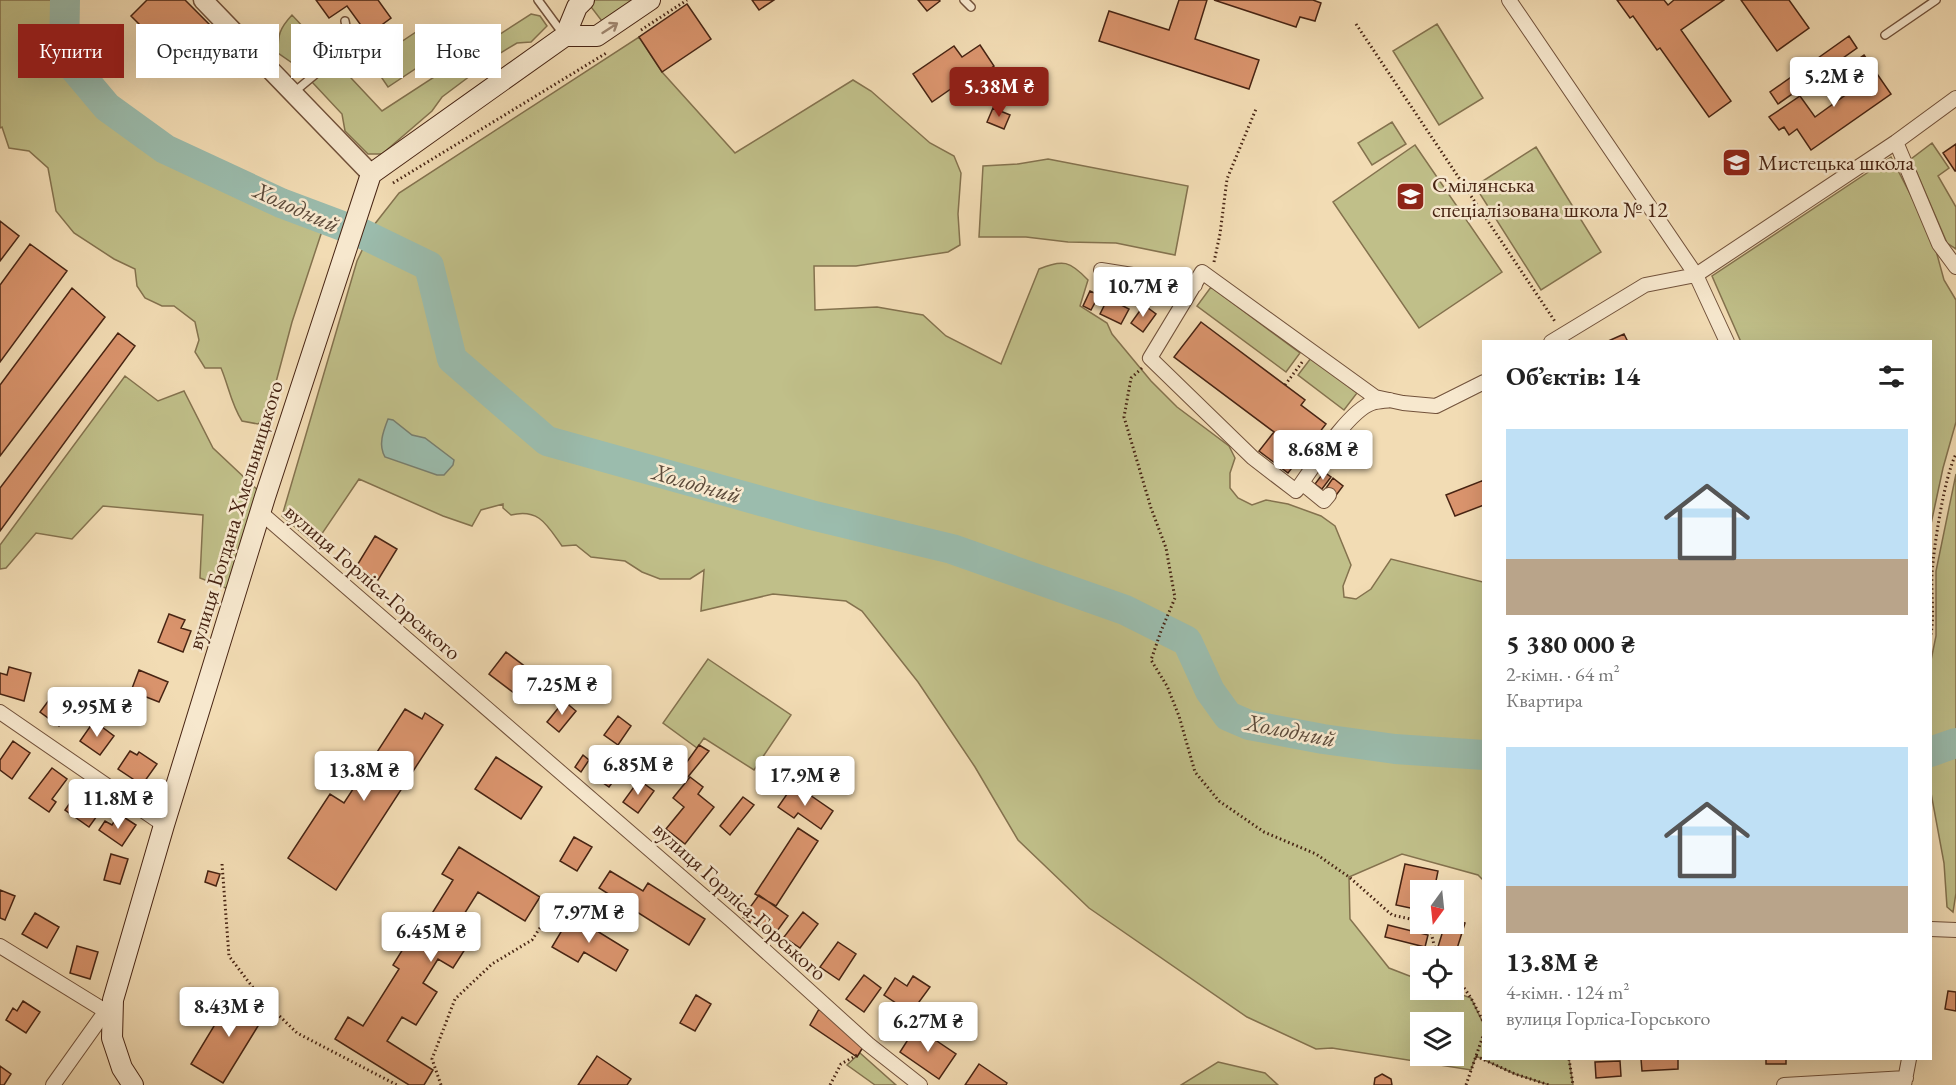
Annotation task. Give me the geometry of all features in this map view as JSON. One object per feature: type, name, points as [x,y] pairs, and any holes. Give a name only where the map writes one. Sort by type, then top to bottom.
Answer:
[{"type":"main road","points":[[371,174],[565,36],[577,7],[584,0]]},
{"type":"main road","points":[[565,36],[597,36],[650,0]]},
{"type":"main road","name":"вулиця Богдана Хмельницького","points":[[110,1006],[260,512],[371,174]]},
{"type":"main road","points":[[110,1006],[112,1038],[122,1068],[133,1085]]},
{"type":"street","points":[[203,0],[371,174]]},
{"type":"street","points":[[1509,0],[1696,275],[1726,340]]},
{"type":"street","points":[[1554,340],[1645,285],[1696,275],[1896,142],[1956,98]]},
{"type":"street","points":[[1896,142],[1939,244],[1956,267]]},
{"type":"street","points":[[1101,270],[1195,285]]},
{"type":"street","points":[[1390,400],[1371,403],[1347,422],[1296,491],[1253,458],[1150,358],[1202,272],[1375,397],[1436,406],[1482,383]]},
{"type":"street","points":[[1302,483],[1321,491]]},
{"type":"street","name":"вулиця Горліса-Горського","points":[[260,512],[731,920],[868,1044],[920,1085]]},
{"type":"street","points":[[0,712],[164,825]]},
{"type":"street","points":[[1932,930],[1956,930]]},
{"type":"street","points":[[0,946],[110,1006]]},
{"type":"street","name":"вулиця Богдана Хмельницького","points":[[53,1085],[110,1006]]},
{"type":"street","points":[[1784,1085],[1905,1081],[1909,1060]]},
{"type":"lane","points":[[538,0],[565,36]]},
{"type":"lane","points":[[964,0],[972,7]]},
{"type":"lane","points":[[1885,35],[1936,0]]},
{"type":"lane","points":[[292,93],[336,57],[348,36],[345,21]]},
{"type":"path","points":[[638,32],[687,0]]},
{"type":"path","points":[[1356,24],[1564,334]]},
{"type":"path","points":[[389,185],[609,51]]},
{"type":"path","points":[[1210,277],[1220,234],[1227,179],[1256,109]]},
{"type":"path","points":[[1285,386],[1312,351]]},
{"type":"path","points":[[1141,369],[1131,378],[1124,417],[1151,508],[1166,548],[1175,598],[1161,629],[1151,660],[1167,686],[1179,716],[1195,772],[1219,801],[1264,832],[1316,854],[1349,877],[1392,915],[1410,919]]},
{"type":"path","points":[[1932,631],[1934,623],[1932,574],[1935,546],[1944,498],[1956,454]]},
{"type":"path","points":[[222,864],[229,957],[260,997],[297,1033],[397,1085]]},
{"type":"path","points":[[441,1085],[432,1059],[455,999],[492,964],[532,940],[559,899]]},
{"type":"path","points":[[1464,988],[1482,1019]]},
{"type":"path","points":[[1466,1085],[1482,1039]]},
{"type":"path","points":[[830,1085],[842,1064],[857,1057],[868,1044]]},
{"type":"path","points":[[1476,1056],[1482,1059]]},
{"type":"path","points":[[1485,1060],[1515,1074],[1549,1085]]},
{"type":"path","points":[[1569,1060],[1573,1085]]},
{"type":"shaded area","points":[[0,0],[60,0],[58,24],[18,24],[18,78],[75,78],[91,97],[173,164],[191,161],[281,203],[315,216],[323,228],[292,322],[267,416],[258,424],[242,421],[221,368],[205,368],[195,352],[199,340],[195,322],[174,306],[162,306],[145,298],[137,286],[135,269],[114,259],[74,233],[56,211],[48,168],[29,151],[9,148],[2,127],[0,128]]},
{"type":"shaded area","points":[[592,0],[650,0],[608,29],[588,3]]},
{"type":"shaded area","points":[[531,14],[540,16],[547,26],[531,42],[517,43],[501,53],[501,34]]},
{"type":"shaded area","points":[[292,15],[300,24],[291,24],[291,62],[279,54],[279,36],[284,24]]},
{"type":"shaded area","points":[[1437,24],[1483,98],[1439,125],[1393,51]]},
{"type":"shaded area","points":[[415,33],[415,69],[403,77],[403,41]]},
{"type":"shaded area","points":[[639,37],[662,72],[735,153],[853,80],[871,91],[930,143],[954,156],[961,173],[958,214],[960,245],[948,252],[856,266],[814,266],[815,310],[877,307],[923,315],[946,336],[1001,364],[1039,269],[1060,263],[1071,266],[1088,280],[1080,306],[1107,323],[1112,334],[1151,381],[1177,407],[1229,446],[1235,458],[1230,473],[1230,488],[1238,498],[1252,505],[1266,500],[1288,504],[1321,516],[1335,526],[1351,565],[1343,586],[1344,597],[1356,599],[1371,589],[1391,559],[1482,582],[1482,879],[1478,875],[1402,854],[1349,877],[1350,919],[1389,968],[1410,976],[1410,1000],[1464,1000],[1464,995],[1471,998],[1482,1021],[1482,1059],[1476,1056],[1471,1070],[1446,1066],[1464,1066],[1464,1012],[1410,1012],[1410,1060],[1332,1048],[1316,1049],[1247,1017],[1089,908],[1018,840],[975,767],[918,682],[862,611],[846,601],[773,594],[701,611],[704,570],[690,579],[660,579],[642,572],[625,561],[591,557],[576,545],[562,546],[541,520],[529,514],[511,515],[503,508],[503,504],[481,510],[472,526],[443,516],[359,479],[315,544],[282,516],[357,261],[374,225],[399,193]]},
{"type":"shaded area","points":[[308,78],[351,78],[382,111],[433,78],[467,78],[442,97],[432,111],[382,154],[368,154],[345,131],[342,114]]},
{"type":"shaded area","points":[[382,78],[402,78],[388,87]]},
{"type":"shaded area","points":[[1392,122],[1406,144],[1372,165],[1358,143]]},
{"type":"shaded area","points":[[1932,143],[1949,168],[1938,176],[1956,207],[1956,249],[1947,243],[1911,159]]},
{"type":"shaded area","points":[[1415,145],[1502,272],[1419,328],[1333,202]]},
{"type":"shaded area","points":[[1536,147],[1601,252],[1541,290],[1475,186]]},
{"type":"shaded area","points":[[1891,157],[1921,215],[1935,247],[1944,280],[1956,300],[1956,422],[1932,519],[1932,340],[1740,340],[1712,276]]},
{"type":"shaded area","points":[[1048,159],[1188,186],[1175,255],[1116,243],[1068,242],[1026,237],[979,237],[983,166]]},
{"type":"shaded area","points":[[1211,287],[1300,353],[1286,372],[1197,306]]},
{"type":"shaded area","points":[[1311,358],[1357,393],[1344,410],[1298,375]]},
{"type":"shaded area","points":[[125,376],[158,401],[184,391],[213,448],[265,497],[236,592],[200,578],[203,515],[103,506],[72,539],[36,533],[6,568],[0,569],[0,545]]},
{"type":"shaded area","points":[[388,419],[393,420],[412,435],[425,438],[454,460],[453,465],[444,475],[437,475],[385,457],[382,443]]},
{"type":"shaded area","points":[[1956,474],[1956,893],[1953,912],[1947,907],[1944,863],[1932,798],[1932,655],[1936,636],[1936,571]]},
{"type":"shaded area","points":[[708,659],[791,715],[754,770],[704,738],[697,748],[663,723]]},
{"type":"shaded area","points":[[860,1053],[896,1085],[875,1085],[847,1065]]},
{"type":"shaded area","points":[[1485,1060],[1569,1060],[1573,1085],[1549,1085],[1515,1074]]},
{"type":"shaded area","points":[[1218,1062],[1265,1073],[1278,1085],[1181,1085]]},
{"type":"building","points":[[147,0],[185,0],[209,24],[139,24],[131,16]]},
{"type":"building","points":[[316,0],[378,0],[391,18],[383,24],[360,24],[347,6],[329,18]]},
{"type":"building","points":[[752,0],[774,0],[759,10]]},
{"type":"building","points":[[918,0],[939,0],[940,1],[927,11]]},
{"type":"building","points":[[1179,0],[1207,0],[1195,39],[1259,60],[1249,89],[1099,41],[1109,11],[1169,30]]},
{"type":"building","points":[[1214,0],[1313,0],[1321,3],[1315,21],[1300,17],[1296,27]]},
{"type":"building","points":[[1617,0],[1664,0],[1668,5],[1674,0],[1724,0],[1681,30],[1731,101],[1709,117],[1660,48],[1657,50],[1633,16],[1630,18]]},
{"type":"building","points":[[1741,0],[1789,0],[1809,28],[1777,51]]},
{"type":"building","points":[[687,4],[711,39],[662,72],[639,37]]},
{"type":"building","points":[[1849,36],[1857,48],[1778,104],[1770,92]]},
{"type":"building","points":[[980,45],[994,66],[975,80],[971,75],[932,102],[913,74],[954,46],[962,57]]},
{"type":"building","points":[[1864,55],[1891,94],[1811,150],[1797,129],[1789,135],[1784,127],[1779,130],[1769,117],[1800,96],[1815,117],[1862,83],[1850,65]]},
{"type":"building","points":[[993,108],[1010,115],[1004,129],[987,122]]},
{"type":"building","points":[[1956,144],[1956,171],[1955,171],[1943,153]]},
{"type":"building","points":[[0,221],[19,236],[0,261]]},
{"type":"building","points":[[30,244],[67,271],[0,362],[0,285]]},
{"type":"building","points":[[72,288],[105,317],[0,456],[0,385]]},
{"type":"building","points":[[1090,291],[1099,295],[1091,310],[1083,306]]},
{"type":"building","points":[[1108,298],[1129,309],[1121,324],[1100,314]]},
{"type":"building","points":[[1144,305],[1156,314],[1143,332],[1131,323]]},
{"type":"building","points":[[1201,322],[1305,400],[1301,405],[1326,424],[1288,473],[1259,451],[1274,432],[1174,357]]},
{"type":"building","points":[[118,333],[135,346],[0,531],[0,488]]},
{"type":"building","points":[[1624,334],[1627,340],[1610,340]]},
{"type":"building","points":[[1324,472],[1331,477],[1322,489],[1315,484]]},
{"type":"building","points":[[1333,478],[1343,486],[1334,498],[1324,491]]},
{"type":"building","points":[[1482,481],[1482,506],[1455,516],[1446,495]]},
{"type":"building","points":[[375,536],[397,549],[378,580],[356,567]]},
{"type":"building","points":[[169,614],[185,620],[181,628],[191,631],[183,652],[158,642]]},
{"type":"building","points":[[506,652],[531,671],[514,693],[489,674]]},
{"type":"building","points":[[9,667],[31,673],[24,701],[0,694],[0,673],[7,675]]},
{"type":"building","points":[[139,670],[168,682],[159,702],[131,691]]},
{"type":"building","points":[[55,692],[74,707],[59,726],[40,712]]},
{"type":"building","points":[[564,701],[576,711],[559,732],[547,722]]},
{"type":"building","points":[[405,709],[422,719],[425,713],[443,725],[336,890],[288,858],[330,794],[344,803]]},
{"type":"building","points":[[618,716],[631,726],[618,745],[604,735]]},
{"type":"building","points":[[94,721],[114,736],[100,755],[80,741]]},
{"type":"building","points":[[13,741],[30,753],[12,779],[0,770],[0,760]]},
{"type":"building","points":[[699,745],[709,751],[687,778],[679,773]]},
{"type":"building","points":[[130,751],[137,755],[139,752],[157,764],[142,785],[118,769]]},
{"type":"building","points":[[610,753],[626,764],[609,787],[593,776]]},
{"type":"building","points":[[583,755],[589,760],[581,772],[575,767]]},
{"type":"building","points":[[640,756],[653,765],[645,776],[632,767]]},
{"type":"building","points":[[496,757],[542,787],[521,819],[475,789]]},
{"type":"building","points":[[52,768],[67,779],[52,799],[56,802],[49,812],[29,798]]},
{"type":"building","points":[[690,777],[703,787],[698,794],[714,807],[685,844],[666,829],[684,807],[673,798]]},
{"type":"building","points":[[639,780],[654,791],[638,813],[623,802]]},
{"type":"building","points":[[794,784],[833,811],[821,829],[798,813],[794,818],[778,807]]},
{"type":"building","points":[[86,791],[105,805],[89,827],[65,810],[72,800],[77,803]]},
{"type":"building","points":[[743,797],[754,805],[730,835],[720,826]]},
{"type":"building","points":[[119,814],[136,825],[122,846],[99,830],[105,821],[112,825]]},
{"type":"building","points":[[798,828],[818,841],[776,906],[755,894]]},
{"type":"building","points":[[574,837],[592,847],[577,871],[560,861]]},
{"type":"building","points":[[459,847],[540,897],[525,921],[478,892],[461,919],[478,929],[453,968],[438,959],[423,983],[437,992],[416,1025],[402,1017],[387,1041],[433,1070],[424,1085],[409,1085],[335,1039],[348,1017],[363,1026],[399,969],[393,965],[411,936],[416,939],[453,880],[442,874]]},
{"type":"building","points":[[111,854],[128,859],[120,884],[104,880]]},
{"type":"building","points":[[1405,864],[1438,871],[1436,880],[1410,880],[1410,908],[1396,905]]},
{"type":"building","points":[[208,871],[220,874],[216,886],[205,882]]},
{"type":"building","points":[[610,871],[643,891],[648,883],[705,919],[689,945],[599,888]]},
{"type":"building","points":[[0,890],[15,896],[5,920],[0,918]]},
{"type":"building","points":[[759,895],[788,916],[772,938],[743,917]]},
{"type":"building","points":[[803,912],[818,924],[800,948],[784,937]]},
{"type":"building","points":[[35,913],[59,927],[47,948],[22,934]]},
{"type":"building","points":[[571,915],[628,950],[616,971],[584,952],[578,962],[552,947]]},
{"type":"building","points":[[1388,925],[1410,930],[1410,934],[1428,935],[1425,946],[1385,937]]},
{"type":"building","points":[[1442,934],[1462,934],[1458,946],[1438,946]]},
{"type":"building","points":[[838,942],[856,954],[839,980],[820,967]]},
{"type":"building","points":[[77,946],[98,952],[90,979],[70,973]]},
{"type":"building","points":[[864,975],[881,988],[864,1012],[846,999]]},
{"type":"building","points":[[913,976],[930,987],[911,1013],[884,995],[895,978],[907,986]]},
{"type":"building","points":[[1948,991],[1956,992],[1956,1011],[1945,1009]]},
{"type":"building","points":[[234,993],[266,1013],[223,1083],[191,1064]]},
{"type":"building","points":[[696,995],[711,1004],[695,1031],[680,1023]]},
{"type":"building","points":[[23,1001],[40,1012],[26,1033],[6,1020],[13,1008],[17,1011]]},
{"type":"building","points":[[819,1009],[865,1044],[857,1057],[810,1025]]},
{"type":"building","points":[[916,1027],[956,1054],[939,1079],[900,1052]]},
{"type":"building","points":[[597,1056],[631,1079],[627,1085],[578,1085]]},
{"type":"building","points":[[1641,1060],[1678,1060],[1678,1069],[1642,1071]]},
{"type":"building","points":[[1766,1060],[1786,1060],[1786,1064],[1766,1064]]},
{"type":"building","points":[[1620,1061],[1621,1076],[1596,1078],[1595,1062]]},
{"type":"building","points":[[979,1064],[1007,1083],[1006,1085],[965,1085]]},
{"type":"building","points":[[0,1066],[11,1074],[4,1085],[0,1085]]},
{"type":"building","points":[[1382,1074],[1391,1079],[1392,1085],[1374,1085],[1375,1078]]},
{"type":"waterway","name":"Холодний","points":[[65,0],[64,56],[107,107],[165,149],[281,203],[361,233],[429,266],[452,359],[547,441],[811,515],[952,549],[1125,610],[1187,641],[1210,691],[1228,716],[1249,725],[1323,739],[1395,749],[1482,755]]},
{"type":"waterway","name":"Холодний","points":[[1932,751],[1956,743]]},
{"type":"place","name":"Мистецька школа","points":[[1737,162]]},
{"type":"place","name":"Смілянська спеціалізована школа № 12","points":[[1411,197]]}]
